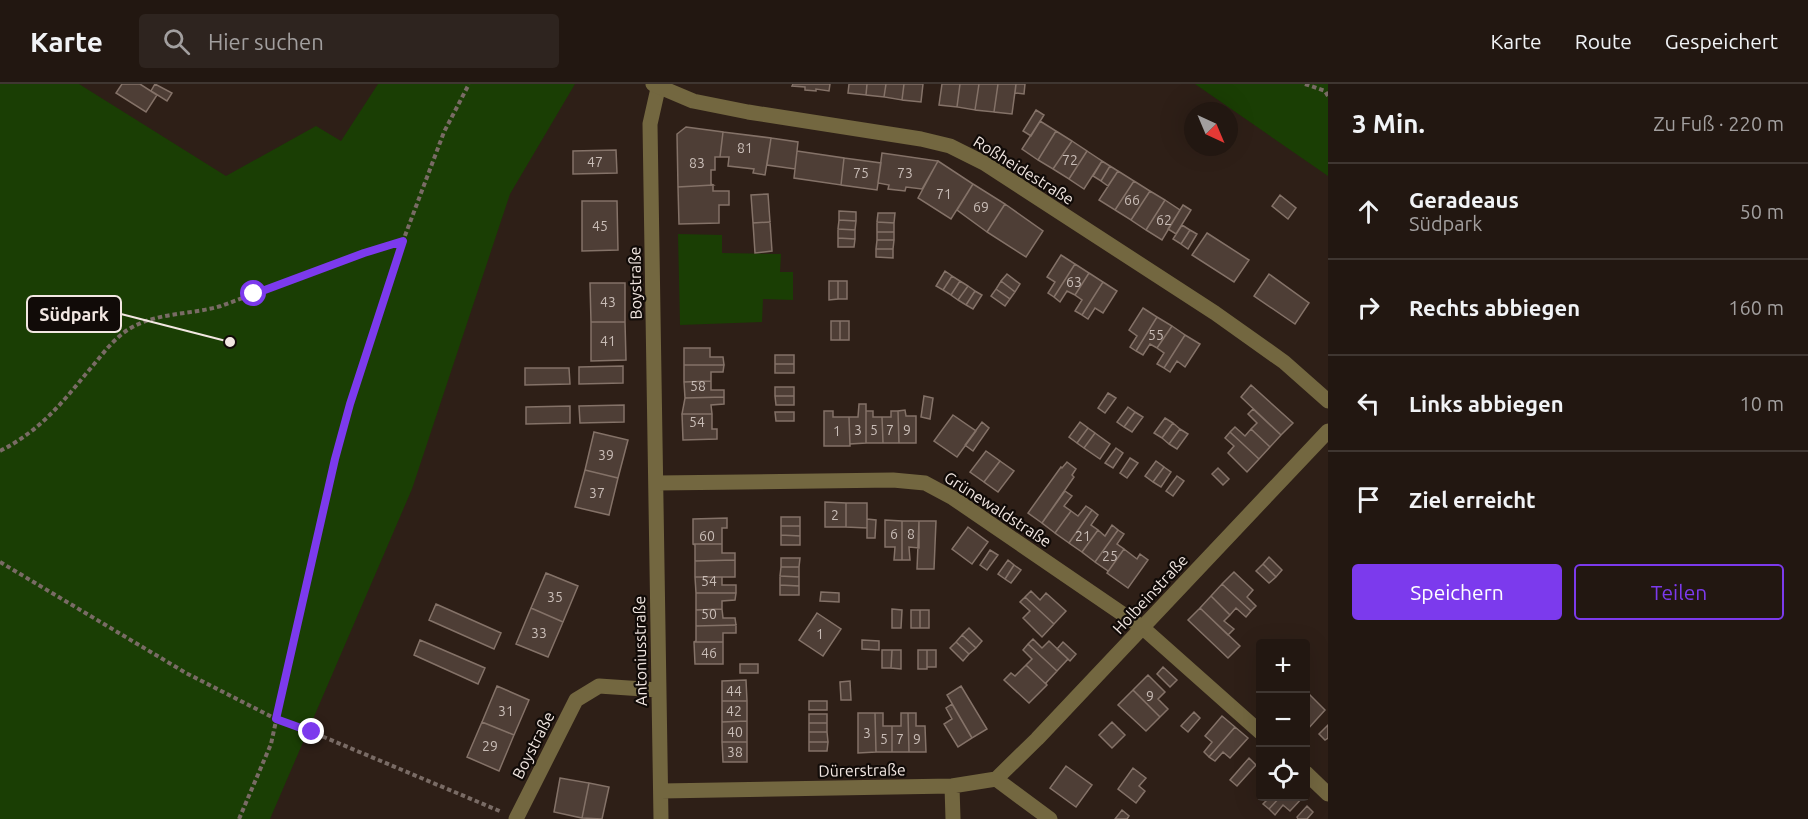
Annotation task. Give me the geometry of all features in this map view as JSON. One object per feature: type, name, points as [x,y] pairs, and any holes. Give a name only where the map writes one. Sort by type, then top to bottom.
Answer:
[{"type":"street","name":"Roßheidestraße","points":[[657,85],[693,101],[950,146],[984,164],[1215,313],[1284,362],[1328,401]]},
{"type":"street","name":"Boystraße","points":[[657,85],[650,124],[657,483]]},
{"type":"street","name":"Holbeinstraße","points":[[996,779],[1143,628],[1328,431]]},
{"type":"street","name":"Grünewaldstraße","points":[[657,483],[893,480],[925,483],[953,498],[1143,628],[1256,728]]},
{"type":"street","name":"Antoniusstraße","points":[[657,483],[661,819]]},
{"type":"street","name":"Boystraße","points":[[517,818],[576,700],[599,686],[658,690]]},
{"type":"street","points":[[1310,778],[1328,794]]},
{"type":"street","name":"Dürerstraße","points":[[661,790],[952,786],[996,779]]},
{"type":"street","points":[[996,779],[1050,819]]},
{"type":"street","points":[[952,786],[952,819]]},
{"type":"path","points":[[239,819],[271,744],[335,459],[364,360],[403,241],[444,132],[469,84]]},
{"type":"path","points":[[1305,84],[1325,91],[1328,96]]},
{"type":"path","points":[[0,451],[35,431],[119,336],[143,322],[208,310],[403,241]]},
{"type":"path","points":[[0,562],[186,673],[276,719],[517,818]]},
{"type":"green space","points":[[0,84],[79,84],[226,176],[316,126],[341,141],[378,84],[575,84],[510,194],[412,489],[270,819],[0,819]]},
{"type":"green space","points":[[1195,84],[1328,84],[1328,176],[1238,114],[1238,102],[1221,102]]},
{"type":"green space","points":[[678,234],[722,235],[722,253],[781,254],[780,272],[793,272],[793,300],[763,299],[762,322],[680,325]]},
{"type":"building","points":[[122,84],[140,84],[157,95],[146,112],[116,93]]},
{"type":"building","points":[[155,84],[172,93],[167,101],[151,91]]},
{"type":"building","points":[[793,84],[830,84],[829,91],[816,89],[816,91],[805,90],[805,87],[792,86]]},
{"type":"building","points":[[849,84],[867,84],[866,95],[848,93]]},
{"type":"building","points":[[867,84],[886,84],[884,97],[866,95]]},
{"type":"building","points":[[886,84],[904,84],[902,100],[884,97]]},
{"type":"building","points":[[904,84],[923,84],[921,102],[902,100]]},
{"type":"building","points":[[942,84],[960,84],[957,107],[939,105]]},
{"type":"building","points":[[960,84],[979,84],[975,110],[957,107]]},
{"type":"building","points":[[979,84],[998,84],[994,112],[975,110]]},
{"type":"building","points":[[998,84],[1016,84],[1012,114],[994,112]]},
{"type":"building","points":[[1016,84],[1025,84],[1024,94],[1015,93]]},
{"type":"building","points":[[1036,110],[1044,115],[1031,136],[1023,131]]},
{"type":"building","points":[[1040,121],[1056,131],[1038,160],[1022,149]]},
{"type":"building","points":[[686,127],[723,132],[720,157],[715,157],[715,170],[711,170],[711,184],[713,185],[678,187],[677,134]]},
{"type":"building","points":[[1056,131],[1072,141],[1053,169],[1038,160]]},
{"type":"building","points":[[723,132],[771,138],[765,175],[753,173],[754,169],[728,166],[729,157],[720,157]]},
{"type":"building","points":[[771,138],[798,142],[795,169],[767,165]]},
{"type":"building","points":[[1072,141],[1087,151],[1069,179],[1053,169]]},
{"type":"building","points":[[616,150],[617,173],[573,174],[573,151]]},
{"type":"building","points":[[797,151],[844,158],[841,185],[794,178]]},
{"type":"building","points":[[1087,151],[1102,161],[1084,189],[1069,179]]},
{"type":"building","points":[[882,153],[938,161],[922,189],[906,187],[905,191],[888,189],[889,185],[878,183]]},
{"type":"building","points":[[844,158],[881,163],[877,190],[841,185]]},
{"type":"building","points":[[938,161],[973,184],[951,219],[918,198]]},
{"type":"building","points":[[1102,161],[1110,166],[1101,181],[1093,176]]},
{"type":"building","points":[[1110,166],[1118,171],[1108,186],[1101,181]]},
{"type":"building","points":[[1118,171],[1134,181],[1115,210],[1099,200]]},
{"type":"building","points":[[1134,181],[1150,191],[1131,220],[1115,210]]},
{"type":"building","points":[[973,184],[1005,204],[987,232],[957,210]]},
{"type":"building","points":[[713,185],[713,191],[729,191],[729,205],[719,205],[719,223],[679,224],[678,187]]},
{"type":"building","points":[[1150,191],[1165,200],[1146,230],[1131,220]]},
{"type":"building","points":[[768,194],[770,222],[753,223],[751,195]]},
{"type":"building","points":[[1280,195],[1296,208],[1288,219],[1272,206]]},
{"type":"building","points":[[1165,200],[1180,210],[1162,240],[1146,230]]},
{"type":"building","points":[[582,201],[617,201],[618,250],[582,251]]},
{"type":"building","points":[[1005,204],[1043,231],[1026,257],[987,232]]},
{"type":"building","points":[[1183,205],[1191,210],[1176,234],[1168,229]]},
{"type":"building","points":[[839,211],[856,212],[856,221],[839,220]]},
{"type":"building","points":[[878,213],[895,213],[894,223],[877,222]]},
{"type":"building","points":[[839,220],[856,221],[855,230],[838,229]]},
{"type":"building","points":[[770,222],[772,251],[755,253],[753,223]]},
{"type":"building","points":[[877,222],[894,223],[894,232],[877,232]]},
{"type":"building","points":[[1182,225],[1190,230],[1181,244],[1173,239]]},
{"type":"building","points":[[838,229],[855,230],[855,239],[838,238]]},
{"type":"building","points":[[1190,230],[1197,234],[1188,249],[1181,244]]},
{"type":"building","points":[[877,232],[894,232],[894,240],[877,240]]},
{"type":"building","points":[[1207,233],[1249,260],[1234,282],[1192,255]]},
{"type":"building","points":[[838,238],[855,239],[854,247],[838,247]]},
{"type":"building","points":[[877,240],[894,240],[893,249],[876,249]]},
{"type":"building","points":[[876,249],[893,249],[893,258],[876,257]]},
{"type":"building","points":[[1061,255],[1075,264],[1054,297],[1048,293],[1055,282],[1047,277]]},
{"type":"building","points":[[1075,264],[1089,273],[1075,295],[1067,291],[1060,302],[1054,297]]},
{"type":"building","points":[[945,271],[952,276],[943,290],[936,286]]},
{"type":"building","points":[[1089,273],[1103,282],[1082,315],[1075,311],[1082,300],[1075,295]]},
{"type":"building","points":[[1007,274],[1020,284],[1015,292],[1001,281]]},
{"type":"building","points":[[1269,274],[1309,303],[1295,324],[1254,296]]},
{"type":"building","points":[[952,276],[960,281],[951,295],[943,290]]},
{"type":"building","points":[[829,281],[838,281],[838,299],[829,300]]},
{"type":"building","points":[[838,281],[847,281],[847,299],[838,299]]},
{"type":"building","points":[[960,281],[968,286],[958,300],[951,295]]},
{"type":"building","points":[[1001,281],[1015,292],[1010,299],[996,289]]},
{"type":"building","points":[[1103,282],[1117,291],[1103,313],[1095,308],[1088,319],[1082,315]]},
{"type":"building","points":[[590,283],[625,283],[625,322],[591,322]]},
{"type":"building","points":[[968,286],[975,291],[966,305],[958,300]]},
{"type":"building","points":[[996,289],[1010,299],[1005,306],[991,296]]},
{"type":"building","points":[[975,291],[982,295],[973,309],[966,305]]},
{"type":"building","points":[[1143,308],[1157,317],[1136,351],[1130,347],[1137,336],[1129,330]]},
{"type":"building","points":[[1157,317],[1172,326],[1157,348],[1150,344],[1143,355],[1136,351]]},
{"type":"building","points":[[831,321],[840,321],[840,340],[831,340]]},
{"type":"building","points":[[840,321],[849,321],[849,340],[840,340]]},
{"type":"building","points":[[591,322],[625,322],[626,360],[591,361]]},
{"type":"building","points":[[1172,326],[1185,335],[1164,368],[1157,364],[1164,353],[1157,348]]},
{"type":"building","points":[[1185,335],[1200,344],[1185,367],[1177,361],[1170,372],[1164,368]]},
{"type":"building","points":[[684,348],[710,348],[710,357],[723,357],[724,365],[684,365]]},
{"type":"building","points":[[775,355],[794,355],[794,364],[775,364]]},
{"type":"building","points":[[775,364],[794,364],[794,373],[775,373]]},
{"type":"building","points":[[684,365],[724,365],[723,372],[711,372],[711,381],[684,382]]},
{"type":"building","points":[[623,366],[623,383],[579,384],[579,367]]},
{"type":"building","points":[[525,368],[569,368],[570,384],[525,385]]},
{"type":"building","points":[[711,381],[711,390],[724,390],[724,397],[685,398],[684,382]]},
{"type":"building","points":[[1251,385],[1293,423],[1281,435],[1241,397]]},
{"type":"building","points":[[775,387],[794,387],[794,396],[775,396]]},
{"type":"building","points":[[1108,393],[1116,398],[1105,413],[1098,408]]},
{"type":"building","points":[[775,396],[794,396],[794,405],[776,405]]},
{"type":"building","points":[[924,396],[933,398],[930,419],[921,417]]},
{"type":"building","points":[[724,397],[724,404],[711,405],[712,414],[682,414],[685,398]]},
{"type":"building","points":[[859,404],[866,404],[866,443],[850,444],[850,446],[849,417],[858,417]]},
{"type":"building","points":[[624,405],[624,422],[580,423],[579,406]]},
{"type":"building","points":[[570,406],[570,423],[526,424],[526,407]]},
{"type":"building","points":[[1128,407],[1135,412],[1124,427],[1117,422]]},
{"type":"building","points":[[1253,409],[1281,435],[1270,447],[1251,429],[1257,423],[1248,414]]},
{"type":"building","points":[[905,410],[906,416],[916,416],[916,443],[899,443],[898,411]]},
{"type":"building","points":[[824,411],[833,411],[833,417],[849,417],[850,446],[824,446]]},
{"type":"building","points":[[866,411],[873,411],[873,417],[882,417],[883,443],[866,443]]},
{"type":"building","points":[[891,411],[898,411],[899,443],[883,443],[882,417],[891,417]]},
{"type":"building","points":[[775,412],[794,412],[794,421],[776,421]]},
{"type":"building","points":[[1135,412],[1143,417],[1132,432],[1124,427]]},
{"type":"building","points":[[682,414],[712,414],[712,429],[717,429],[717,439],[683,440]]},
{"type":"building","points":[[953,415],[976,431],[957,457],[934,441]]},
{"type":"building","points":[[1165,418],[1173,423],[1162,438],[1154,433]]},
{"type":"building","points":[[982,422],[989,428],[973,451],[965,445]]},
{"type":"building","points":[[1080,422],[1088,428],[1077,443],[1069,437]]},
{"type":"building","points":[[1173,423],[1180,429],[1169,444],[1162,438]]},
{"type":"building","points":[[1235,427],[1245,436],[1251,429],[1270,447],[1259,459],[1230,432]]},
{"type":"building","points":[[1088,428],[1095,433],[1084,448],[1077,443]]},
{"type":"building","points":[[1180,429],[1188,434],[1177,449],[1169,444]]},
{"type":"building","points":[[594,432],[628,440],[618,478],[585,470]]},
{"type":"building","points":[[1230,432],[1259,459],[1247,472],[1228,453],[1234,446],[1225,438]]},
{"type":"building","points":[[1095,433],[1110,444],[1100,459],[1084,448]]},
{"type":"building","points":[[1116,448],[1123,453],[1113,468],[1105,463]]},
{"type":"building","points":[[986,451],[1000,461],[984,482],[970,472]]},
{"type":"building","points":[[1130,458],[1138,463],[1127,478],[1120,473]]},
{"type":"building","points":[[1000,461],[1014,471],[998,492],[984,482]]},
{"type":"building","points":[[1156,461],[1164,467],[1153,482],[1145,476]]},
{"type":"building","points":[[1067,462],[1076,469],[1072,475],[1074,477],[1042,523],[1028,513]]},
{"type":"building","points":[[1164,467],[1171,472],[1161,487],[1153,482]]},
{"type":"building","points":[[1218,468],[1229,479],[1223,485],[1212,474]]},
{"type":"building","points":[[585,470],[618,478],[609,515],[575,507]]},
{"type":"building","points":[[1177,476],[1184,481],[1173,496],[1166,491]]},
{"type":"building","points":[[1065,491],[1072,496],[1064,506],[1071,511],[1055,533],[1042,523]]},
{"type":"building","points":[[825,502],[846,503],[846,527],[825,527]]},
{"type":"building","points":[[846,503],[867,503],[867,528],[846,527]]},
{"type":"building","points":[[1086,506],[1092,510],[1069,543],[1055,533],[1071,511],[1078,516]]},
{"type":"building","points":[[1092,510],[1098,515],[1091,525],[1098,530],[1082,552],[1069,543]]},
{"type":"building","points":[[781,517],[800,517],[800,526],[781,526]]},
{"type":"building","points":[[727,518],[727,528],[722,528],[722,544],[693,544],[693,519]]},
{"type":"building","points":[[867,519],[876,520],[875,538],[867,538]]},
{"type":"building","points":[[885,520],[902,521],[902,560],[894,560],[895,547],[885,547]]},
{"type":"building","points":[[902,521],[919,521],[919,548],[909,547],[910,560],[902,560]]},
{"type":"building","points":[[919,521],[936,521],[934,569],[917,569]]},
{"type":"building","points":[[1112,525],[1118,530],[1095,562],[1082,552],[1098,530],[1105,536]]},
{"type":"building","points":[[781,526],[800,526],[800,536],[781,535]]},
{"type":"building","points":[[968,527],[988,542],[972,564],[952,549]]},
{"type":"building","points":[[1118,530],[1124,534],[1117,544],[1124,549],[1107,573],[1108,571],[1095,562]]},
{"type":"building","points":[[781,535],[800,536],[800,545],[781,545]]},
{"type":"building","points":[[693,544],[722,544],[722,553],[735,553],[735,560],[695,561],[695,545]]},
{"type":"building","points":[[1124,549],[1137,559],[1140,554],[1148,560],[1128,588],[1107,573]]},
{"type":"building","points":[[990,550],[998,555],[987,570],[980,565]]},
{"type":"building","points":[[1269,557],[1282,570],[1276,577],[1263,564]]},
{"type":"building","points":[[781,558],[800,558],[799,567],[781,567]]},
{"type":"building","points":[[735,560],[735,577],[695,577],[695,561]]},
{"type":"building","points":[[1008,560],[1014,565],[1005,579],[998,574]]},
{"type":"building","points":[[1263,564],[1276,577],[1269,583],[1256,571]]},
{"type":"building","points":[[1014,565],[1021,570],[1011,583],[1005,579]]},
{"type":"building","points":[[781,567],[799,567],[799,577],[780,576]]},
{"type":"building","points":[[1234,572],[1253,590],[1247,597],[1256,606],[1251,611],[1222,584]]},
{"type":"building","points":[[546,573],[578,586],[563,622],[531,608]]},
{"type":"building","points":[[780,576],[799,577],[799,586],[780,585]]},
{"type":"building","points":[[695,577],[722,577],[722,585],[736,585],[736,593],[696,593]]},
{"type":"building","points":[[1222,584],[1251,611],[1246,617],[1236,608],[1230,615],[1211,596]]},
{"type":"building","points":[[780,585],[799,586],[799,595],[780,595]]},
{"type":"building","points":[[1031,591],[1040,600],[1046,593],[1066,611],[1054,624],[1025,597]]},
{"type":"building","points":[[821,592],[839,593],[839,602],[820,601]]},
{"type":"building","points":[[696,593],[736,593],[735,600],[722,601],[722,609],[696,610]]},
{"type":"building","points":[[1211,596],[1230,615],[1224,621],[1234,629],[1228,635],[1200,608]]},
{"type":"building","points":[[1025,597],[1054,624],[1042,637],[1023,618],[1030,611],[1020,602]]},
{"type":"building","points":[[436,604],[501,633],[494,649],[429,620]]},
{"type":"building","points":[[531,608],[563,622],[548,657],[516,644]]},
{"type":"building","points":[[1200,608],[1240,646],[1228,658],[1188,620]]},
{"type":"building","points":[[722,609],[723,618],[735,618],[736,625],[696,626],[696,610]]},
{"type":"building","points":[[892,609],[902,610],[901,628],[892,628]]},
{"type":"building","points":[[911,610],[920,610],[920,628],[911,628]]},
{"type":"building","points":[[920,610],[929,610],[929,628],[920,628]]},
{"type":"building","points":[[817,613],[841,629],[823,656],[799,640]]},
{"type":"building","points":[[736,625],[736,633],[723,633],[723,642],[694,642],[696,641],[696,626]]},
{"type":"building","points":[[969,628],[982,641],[976,648],[962,635]]},
{"type":"building","points":[[962,635],[976,648],[969,654],[956,642]]},
{"type":"building","points":[[1033,639],[1042,648],[1049,641],[1068,659],[1057,671],[1028,644]]},
{"type":"building","points":[[420,640],[485,668],[478,684],[414,655]]},
{"type":"building","points":[[862,640],[879,641],[879,650],[862,649]]},
{"type":"building","points":[[694,642],[723,642],[723,664],[695,664]]},
{"type":"building","points":[[956,642],[969,654],[963,661],[950,648]]},
{"type":"building","points":[[1063,642],[1076,654],[1070,661],[1057,649]]},
{"type":"building","points":[[1028,644],[1057,671],[1046,683],[1047,685],[1026,665],[1032,659],[1023,650]]},
{"type":"building","points":[[882,650],[892,650],[891,668],[882,668]]},
{"type":"building","points":[[892,650],[901,650],[901,669],[891,668]]},
{"type":"building","points":[[918,650],[927,650],[927,669],[918,669]]},
{"type":"building","points":[[927,650],[936,650],[936,667],[927,667]]},
{"type":"building","points":[[740,664],[758,664],[758,673],[740,673]]},
{"type":"building","points":[[1026,665],[1047,685],[1029,703],[1004,680],[1011,673],[1015,676]]},
{"type":"building","points":[[1163,667],[1177,680],[1170,687],[1157,674]]},
{"type":"building","points":[[1148,675],[1165,692],[1158,699],[1168,709],[1160,717],[1133,690]]},
{"type":"building","points":[[746,680],[747,701],[722,701],[722,681]]},
{"type":"building","points":[[850,681],[851,700],[841,700],[840,682]]},
{"type":"building","points":[[497,686],[529,700],[514,735],[482,722]]},
{"type":"building","points":[[961,686],[987,729],[972,738],[947,695]]},
{"type":"building","points":[[1133,690],[1160,717],[1146,731],[1118,705]]},
{"type":"building","points":[[1310,695],[1325,710],[1310,727]]},
{"type":"building","points":[[722,701],[747,701],[747,721],[722,722]]},
{"type":"building","points":[[809,701],[827,701],[827,710],[809,710]]},
{"type":"building","points":[[952,704],[972,738],[958,747],[944,724],[952,719],[946,708]]},
{"type":"building","points":[[1194,712],[1200,718],[1188,732],[1181,726]]},
{"type":"building","points":[[858,713],[875,713],[876,752],[858,753]]},
{"type":"building","points":[[875,713],[883,713],[883,726],[892,726],[892,752],[876,752]]},
{"type":"building","points":[[901,713],[908,713],[909,752],[892,752],[892,726],[901,726]]},
{"type":"building","points":[[908,713],[916,713],[916,726],[925,726],[926,752],[909,752]]},
{"type":"building","points":[[809,714],[827,714],[827,723],[809,723]]},
{"type":"building","points":[[1222,716],[1235,727],[1209,757],[1204,752],[1212,742],[1205,736]]},
{"type":"building","points":[[747,721],[747,742],[722,742],[722,722]]},
{"type":"building","points":[[482,722],[514,735],[499,771],[467,757]]},
{"type":"building","points":[[1112,722],[1125,735],[1112,748],[1099,735]]},
{"type":"building","points":[[809,723],[827,723],[827,732],[809,732]]},
{"type":"building","points":[[1328,725],[1328,738],[1325,740],[1319,734]]},
{"type":"building","points":[[1235,727],[1248,738],[1230,758],[1223,752],[1215,761],[1209,757]]},
{"type":"building","points":[[809,732],[827,732],[828,742],[809,742]]},
{"type":"building","points":[[722,742],[747,742],[747,762],[723,762]]},
{"type":"building","points":[[809,742],[828,742],[827,751],[809,751]]},
{"type":"building","points":[[1249,758],[1256,765],[1237,786],[1230,780]]},
{"type":"building","points":[[1066,766],[1092,785],[1076,807],[1050,788]]},
{"type":"building","points":[[1133,768],[1146,778],[1139,786],[1145,791],[1136,803],[1118,789]]},
{"type":"building","points":[[560,778],[589,783],[582,818],[554,812]]},
{"type":"building","points":[[589,783],[609,787],[602,819],[582,818]]},
{"type":"building","points":[[1266,801],[1276,801],[1269,809],[1263,804]]},
{"type":"building","points":[[1276,801],[1299,801],[1290,811],[1283,805],[1275,815],[1269,809]]},
{"type":"building","points":[[1307,806],[1313,812],[1307,819],[1298,819],[1297,817]]},
{"type":"building","points":[[1122,810],[1129,816],[1127,819],[1115,819]]},
{"type":"place","name":"Südpark","points":[[230,342]]},
{"type":"route","points":[[254,294],[403,241],[367,349],[335,459],[276,719],[312,732]]}]
